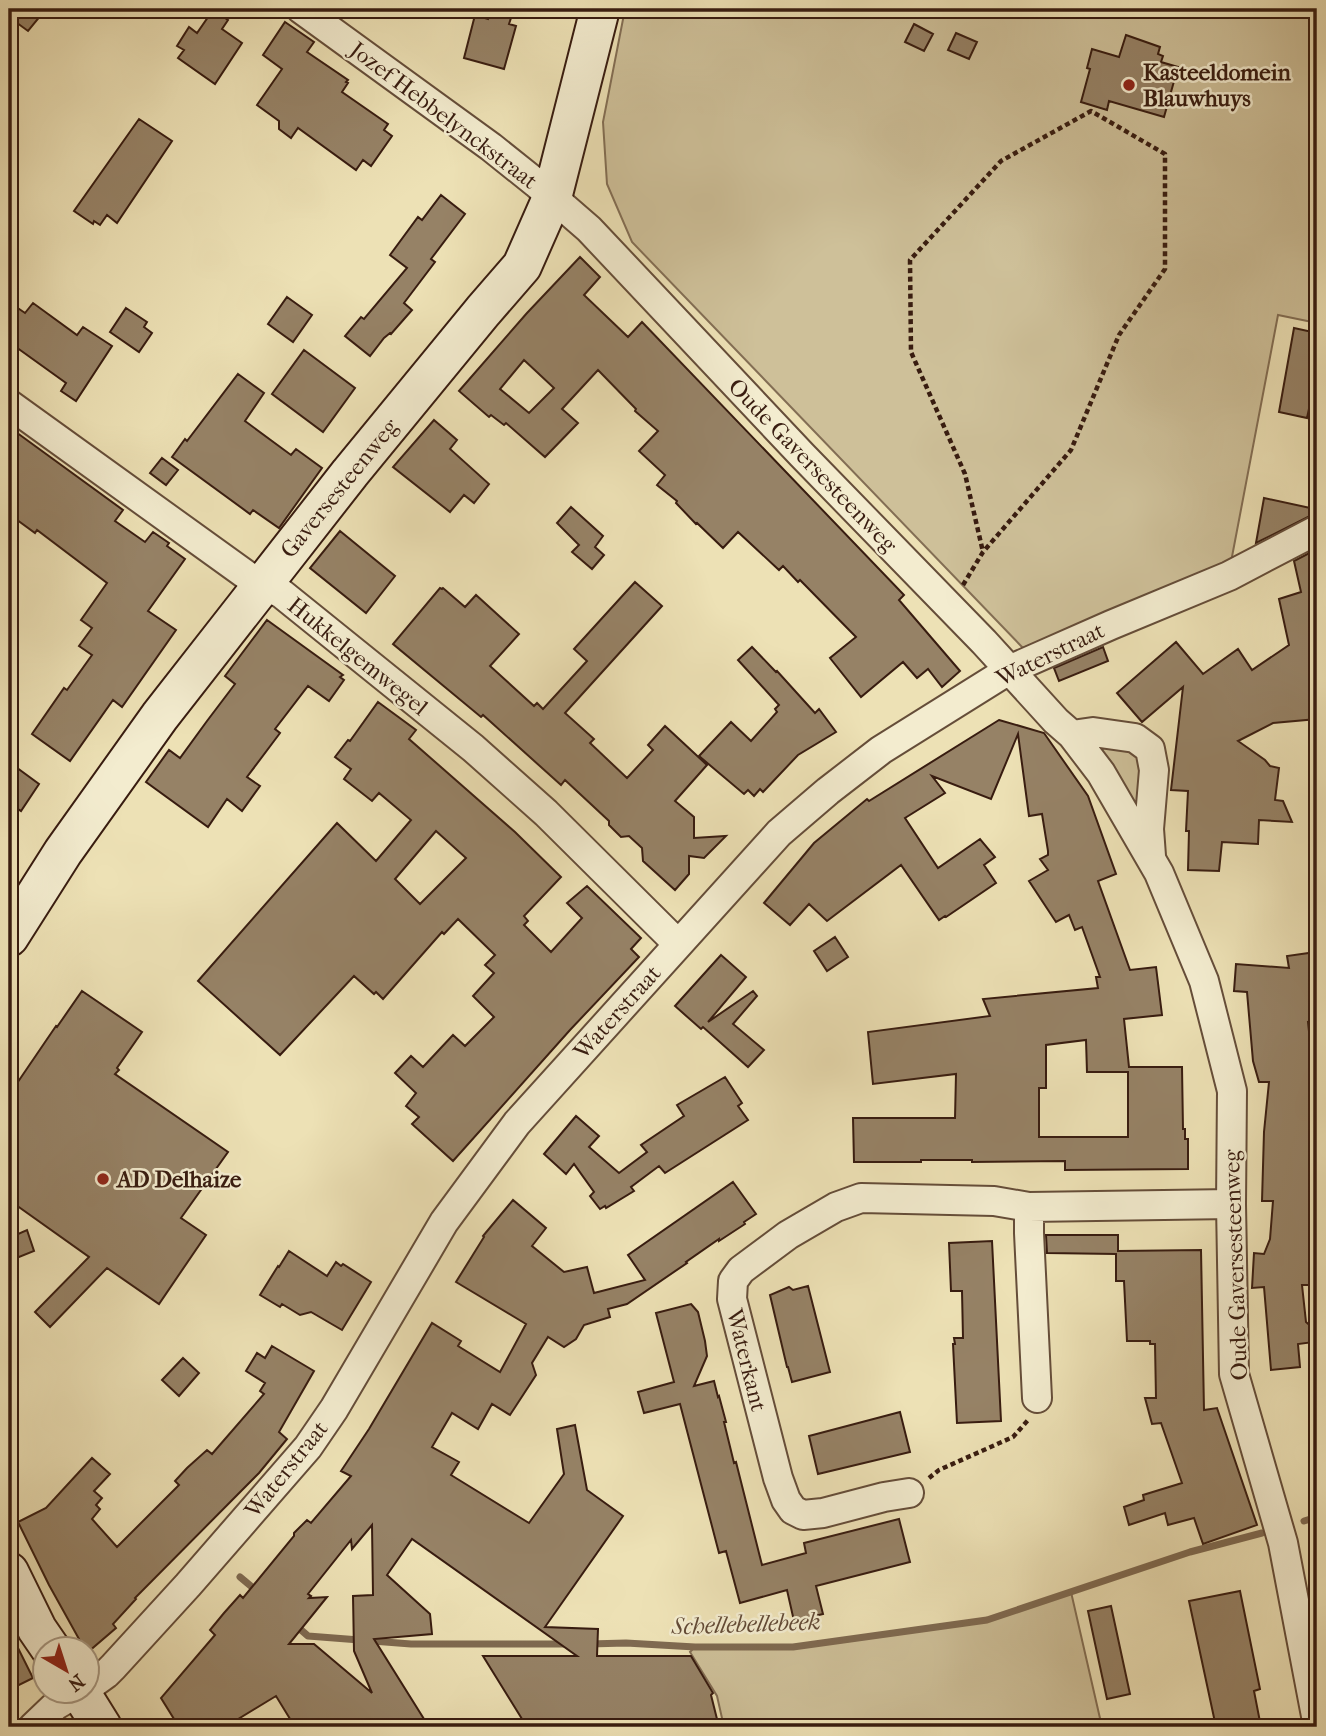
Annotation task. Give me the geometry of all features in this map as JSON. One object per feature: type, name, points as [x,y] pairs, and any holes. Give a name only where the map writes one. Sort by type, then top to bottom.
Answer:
[{"type":"street","name":"Jozef Hebbelynckstraat","points":[[301,9],[491,147],[552,198]]},
{"type":"street","name":"Gaversesteenweg","points":[[9,937],[63,852],[160,716],[350,473],[522,266],[552,198],[600,9]]},
{"type":"street","name":"Oude Gaversesteenweg","points":[[552,198],[589,229],[1072,735],[1101,773],[1151,856],[1204,981],[1232,1091],[1234,1374],[1283,1543],[1317,1721]]},
{"type":"street","name":"Hukkelgemwegel","points":[[9,404],[248,577],[282,594],[472,748],[546,813],[678,944]]},
{"type":"street","name":"Waterstraat","points":[[102,1677],[188,1585],[308,1447],[334,1409],[444,1222],[517,1123],[779,833],[881,750],[1009,670],[1229,576],[1317,530]]},
{"type":"street","name":"Oude Gaversesteenweg","points":[[1072,735],[1093,732],[1135,738],[1150,749],[1154,771],[1149,829],[1151,856]]},
{"type":"street","name":"Waterkant","points":[[909,1493],[823,1513],[803,1515],[793,1510],[778,1478],[732,1299],[733,1281],[741,1270],[788,1234],[836,1207],[861,1198],[994,1202],[1029,1208],[1231,1204]]},
{"type":"street","points":[[1029,1208],[1037,1398]]},
{"type":"street","points":[[9,1572],[40,1634]]},
{"type":"street","name":"Waterstraat","points":[[33,1727],[58,1704]]},
{"type":"street","points":[[90,1704],[102,1727]]},
{"type":"path","points":[[949,606],[983,552],[1071,450],[1119,335],[1165,269],[1165,154],[1091,111],[1001,161],[910,260],[911,352],[965,474],[983,552]]},
{"type":"path","points":[[909,1493],[939,1471],[1013,1437],[1028,1422],[1037,1398]]},
{"type":"shaded area","points":[[625,9],[1317,9],[1317,323],[1278,315],[1231,562],[1023,648],[632,242],[607,184],[603,122]]},
{"type":"shaded area","points":[[1125,745],[1142,760],[1138,805],[1101,747]]},
{"type":"shaded area","points":[[1071,1592],[1102,1727],[724,1727],[717,1696],[690,1652],[695,1647],[793,1647],[987,1620]]},
{"type":"building","points":[[9,9],[46,9],[28,31],[9,17]]},
{"type":"building","points":[[491,9],[514,9],[509,24],[516,26],[504,69],[464,58],[475,15],[488,19]]},
{"type":"building","points":[[213,10],[228,20],[222,29],[242,43],[215,84],[178,58],[184,50],[177,46],[189,27],[197,33]]},
{"type":"building","points":[[285,22],[314,42],[307,52],[348,80],[342,92],[388,124],[384,130],[392,136],[371,166],[363,160],[356,170],[298,128],[291,138],[279,129],[279,121],[257,105],[282,69],[263,55]]},
{"type":"building","points":[[914,24],[933,34],[924,51],[905,42]]},
{"type":"building","points":[[956,33],[977,42],[969,59],[948,50]]},
{"type":"building","name":"Kasteeldomein Blauwhuys","points":[[1126,35],[1160,47],[1158,54],[1163,56],[1161,62],[1178,67],[1164,117],[1109,101],[1107,110],[1081,102],[1090,69],[1087,68],[1092,49],[1119,57]]},
{"type":"building","points":[[139,119],[172,141],[117,223],[107,215],[100,225],[94,221],[93,224],[74,211]]},
{"type":"building","points":[[441,195],[465,214],[431,259],[435,262],[404,303],[412,310],[370,356],[345,336],[361,317],[364,319],[407,268],[390,255],[418,217],[422,220]]},
{"type":"building","points":[[580,257],[600,277],[584,295],[628,337],[642,322],[904,595],[899,600],[960,671],[942,687],[928,669],[917,678],[903,662],[861,697],[830,658],[856,637],[783,566],[779,570],[738,532],[723,548],[696,524],[677,501],[657,485],[665,475],[639,451],[658,431],[635,411],[598,370],[562,409],[578,423],[545,457],[506,423],[504,425],[491,415],[489,417],[459,391]],"holes":[[[524,360],[554,388],[529,413],[500,389]]]},
{"type":"building","points":[[287,297],[312,315],[293,342],[268,324]]},
{"type":"building","points":[[9,302],[25,313],[33,303],[77,335],[83,327],[112,346],[76,401],[61,391],[66,383],[9,342]]},
{"type":"building","points":[[126,308],[147,322],[144,327],[152,333],[139,352],[110,332]]},
{"type":"building","points":[[1294,328],[1317,333],[1317,372],[1307,418],[1279,412]]},
{"type":"building","points":[[304,350],[355,388],[323,432],[272,394]]},
{"type":"building","points":[[238,374],[264,393],[245,421],[291,455],[296,449],[322,468],[279,528],[253,510],[250,514],[172,457]]},
{"type":"building","points":[[434,420],[457,440],[450,449],[489,484],[474,503],[464,495],[450,512],[393,467]]},
{"type":"building","points":[[9,427],[123,510],[115,521],[145,542],[153,532],[185,559],[148,611],[176,630],[122,707],[113,700],[70,761],[32,734],[64,688],[67,690],[92,655],[79,646],[92,628],[81,620],[107,583],[37,530],[35,533],[9,514]]},
{"type":"building","points":[[162,458],[178,470],[166,485],[150,473]]},
{"type":"building","points":[[1264,498],[1315,509],[1314,514],[1256,543]]},
{"type":"building","points":[[571,507],[603,536],[595,547],[604,555],[592,569],[572,552],[579,545],[557,523]]},
{"type":"building","points":[[340,531],[395,576],[366,613],[310,568]]},
{"type":"building","points":[[1317,549],[1317,719],[1273,723],[1238,741],[1270,766],[1279,768],[1275,800],[1283,801],[1292,822],[1259,820],[1258,844],[1222,842],[1219,871],[1188,870],[1188,791],[1171,790],[1183,687],[1142,722],[1117,693],[1176,642],[1203,674],[1238,649],[1252,670],[1289,645],[1279,599],[1301,592],[1294,561]]},
{"type":"building","points":[[635,582],[662,606],[565,713],[594,739],[590,743],[627,778],[653,750],[648,745],[665,726],[707,765],[675,801],[694,817],[694,838],[726,836],[704,858],[689,856],[689,874],[675,890],[643,861],[642,848],[629,836],[621,837],[609,825],[609,821],[565,780],[561,785],[483,715],[481,717],[393,644],[440,588],[465,607],[476,595],[519,634],[490,666],[534,706],[537,703],[543,709],[587,661],[574,649]]},
{"type":"building","points":[[267,620],[343,675],[340,677],[344,680],[329,701],[308,686],[275,729],[280,733],[247,777],[260,786],[242,811],[227,799],[208,827],[146,782],[169,750],[180,758],[235,684],[225,676]]},
{"type":"building","points":[[752,647],[815,713],[819,709],[836,732],[798,755],[763,792],[760,789],[754,796],[748,790],[744,794],[699,756],[731,722],[751,741],[777,712],[775,709],[779,705],[738,660]]},
{"type":"building","points":[[1103,647],[1108,661],[1059,681],[1054,668]]},
{"type":"building","points":[[378,702],[416,730],[409,739],[515,832],[561,877],[524,916],[528,921],[524,925],[551,952],[582,918],[567,903],[587,886],[641,938],[631,949],[639,957],[453,1161],[412,1124],[419,1117],[406,1106],[416,1093],[395,1073],[411,1056],[423,1067],[453,1035],[465,1046],[494,1017],[473,996],[494,973],[485,965],[495,955],[458,919],[444,934],[442,932],[383,999],[354,976],[280,1055],[198,981],[337,823],[376,861],[411,820],[379,793],[372,801],[344,779],[351,769],[335,757],[348,740],[350,741]],"holes":[[[436,831],[466,858],[420,904],[395,879]]]},
{"type":"building","points":[[999,720],[1044,733],[1088,796],[1116,874],[1098,881],[1130,970],[1156,967],[1162,1015],[1124,1019],[1129,1067],[1182,1067],[1183,1129],[1185,1139],[1188,1139],[1188,1169],[1065,1170],[1065,1161],[854,1162],[853,1118],[955,1118],[956,1074],[873,1084],[868,1032],[990,1016],[983,999],[1098,988],[1096,977],[1100,977],[1082,927],[1075,930],[1069,915],[1056,922],[1029,881],[1048,870],[1040,859],[1048,855],[1048,851],[1042,814],[1029,816],[1018,734],[991,799],[932,776],[945,793],[905,818],[938,868],[980,839],[995,857],[984,865],[996,883],[939,920],[901,865],[827,921],[809,904],[790,925],[764,903],[814,843],[867,799],[869,801]],"holes":[[[1086,1040],[1087,1072],[1128,1072],[1128,1137],[1039,1137],[1039,1088],[1046,1088],[1046,1045]]]},
{"type":"building","points":[[9,762],[39,784],[21,811],[9,803]]},
{"type":"building","points":[[835,937],[848,957],[827,971],[814,951]]},
{"type":"building","points":[[1316,952],[1317,1021],[1308,1022],[1312,1060],[1317,1059],[1317,1254],[1312,1253],[1311,1285],[1302,1285],[1306,1322],[1313,1328],[1314,1342],[1298,1344],[1300,1367],[1271,1370],[1264,1287],[1252,1288],[1254,1253],[1264,1254],[1270,1239],[1273,1201],[1262,1201],[1269,1082],[1259,1082],[1253,1061],[1247,992],[1234,991],[1236,964],[1289,968],[1287,956]]},
{"type":"building","points":[[721,955],[746,977],[708,1022],[753,991],[757,996],[733,1024],[764,1050],[748,1067],[675,1006]]},
{"type":"building","points":[[82,991],[142,1032],[115,1074],[228,1152],[181,1218],[206,1235],[159,1304],[107,1268],[50,1327],[35,1312],[89,1257],[9,1200],[9,1095]]},
{"type":"building","points":[[725,1077],[742,1103],[738,1106],[748,1120],[665,1173],[659,1166],[631,1187],[634,1191],[606,1208],[605,1206],[600,1209],[590,1196],[594,1192],[574,1164],[566,1174],[544,1154],[576,1116],[599,1136],[589,1147],[619,1173],[647,1152],[641,1145],[684,1116],[677,1105]]},
{"type":"building","points":[[733,1182],[756,1214],[627,1304],[608,1309],[610,1317],[584,1325],[576,1339],[564,1347],[548,1337],[532,1363],[536,1375],[510,1415],[492,1404],[478,1429],[452,1413],[432,1447],[459,1462],[451,1475],[529,1523],[564,1474],[557,1429],[575,1425],[587,1490],[623,1516],[545,1627],[598,1629],[597,1656],[691,1656],[713,1693],[711,1695],[719,1727],[527,1727],[483,1656],[577,1656],[412,1539],[387,1575],[430,1614],[432,1634],[374,1639],[429,1727],[295,1727],[276,1696],[225,1727],[179,1727],[161,1698],[215,1635],[210,1630],[224,1613],[240,1595],[243,1598],[294,1533],[307,1520],[311,1523],[351,1476],[341,1471],[432,1323],[461,1341],[458,1346],[500,1372],[526,1324],[456,1282],[483,1236],[513,1200],[546,1228],[532,1246],[564,1272],[587,1267],[594,1293],[645,1280],[628,1255]],"holes":[[[372,1525],[373,1595],[353,1596],[354,1651],[372,1693],[314,1644],[289,1644],[327,1597],[309,1598],[311,1596],[308,1594],[351,1540],[352,1549]]]},
{"type":"building","points":[[27,1230],[34,1251],[9,1261],[9,1238]]},
{"type":"building","points":[[1046,1235],[1118,1235],[1118,1251],[1201,1250],[1204,1410],[1217,1408],[1257,1525],[1203,1544],[1194,1518],[1168,1525],[1165,1513],[1129,1525],[1124,1507],[1144,1500],[1143,1495],[1182,1483],[1161,1423],[1152,1424],[1145,1398],[1156,1398],[1155,1344],[1150,1344],[1150,1341],[1127,1341],[1124,1281],[1116,1281],[1116,1254],[1047,1253]]},
{"type":"building","points":[[992,1241],[1001,1421],[957,1423],[953,1344],[954,1338],[963,1338],[962,1291],[951,1291],[949,1243]]},
{"type":"building","points":[[289,1251],[327,1276],[336,1262],[371,1282],[342,1330],[311,1312],[300,1315],[260,1295]]},
{"type":"building","points":[[808,1286],[830,1372],[792,1382],[770,1295],[789,1287],[793,1290]]},
{"type":"building","points":[[691,1304],[698,1312],[707,1356],[694,1386],[714,1381],[762,1565],[806,1553],[804,1543],[899,1519],[910,1562],[816,1586],[823,1614],[794,1621],[787,1590],[740,1603],[726,1551],[719,1553],[680,1404],[644,1413],[638,1392],[674,1382],[656,1313]]},
{"type":"building","points":[[272,1346],[314,1371],[279,1432],[287,1439],[259,1473],[135,1598],[113,1624],[116,1628],[102,1640],[102,1634],[76,1634],[18,1522],[46,1508],[92,1458],[110,1474],[94,1491],[102,1498],[96,1505],[100,1509],[92,1519],[117,1547],[179,1485],[175,1481],[187,1468],[207,1450],[212,1454],[264,1394],[260,1391],[265,1383],[246,1371],[257,1353],[265,1358]]},
{"type":"building","points":[[183,1358],[199,1373],[179,1396],[162,1380]]},
{"type":"building","points":[[900,1412],[910,1452],[818,1474],[809,1436]]},
{"type":"building","points":[[1240,1591],[1260,1689],[1254,1691],[1261,1727],[1216,1727],[1189,1601]]},
{"type":"building","points":[[1111,1606],[1130,1694],[1107,1699],[1088,1611]]},
{"type":"building","points":[[9,1630],[32,1678],[9,1690]]},
{"type":"waterway","name":"Schellebellebeek","points":[[1304,1521],[1317,1517]]},
{"type":"waterway","name":"Schellebellebeek","points":[[589,1644],[793,1647],[987,1620],[1190,1552],[1262,1533]]},
{"type":"waterway","name":"Schellebellebeek","points":[[240,1577],[258,1592]]},
{"type":"waterway","name":"Schellebellebeek","points":[[293,1623],[308,1636],[411,1644],[570,1644]]},
{"type":"place","name":"Kasteeldomein Blauwhuys","points":[[1129,85]]},
{"type":"place","name":"AD Delhaize","points":[[103,1179]]}]
